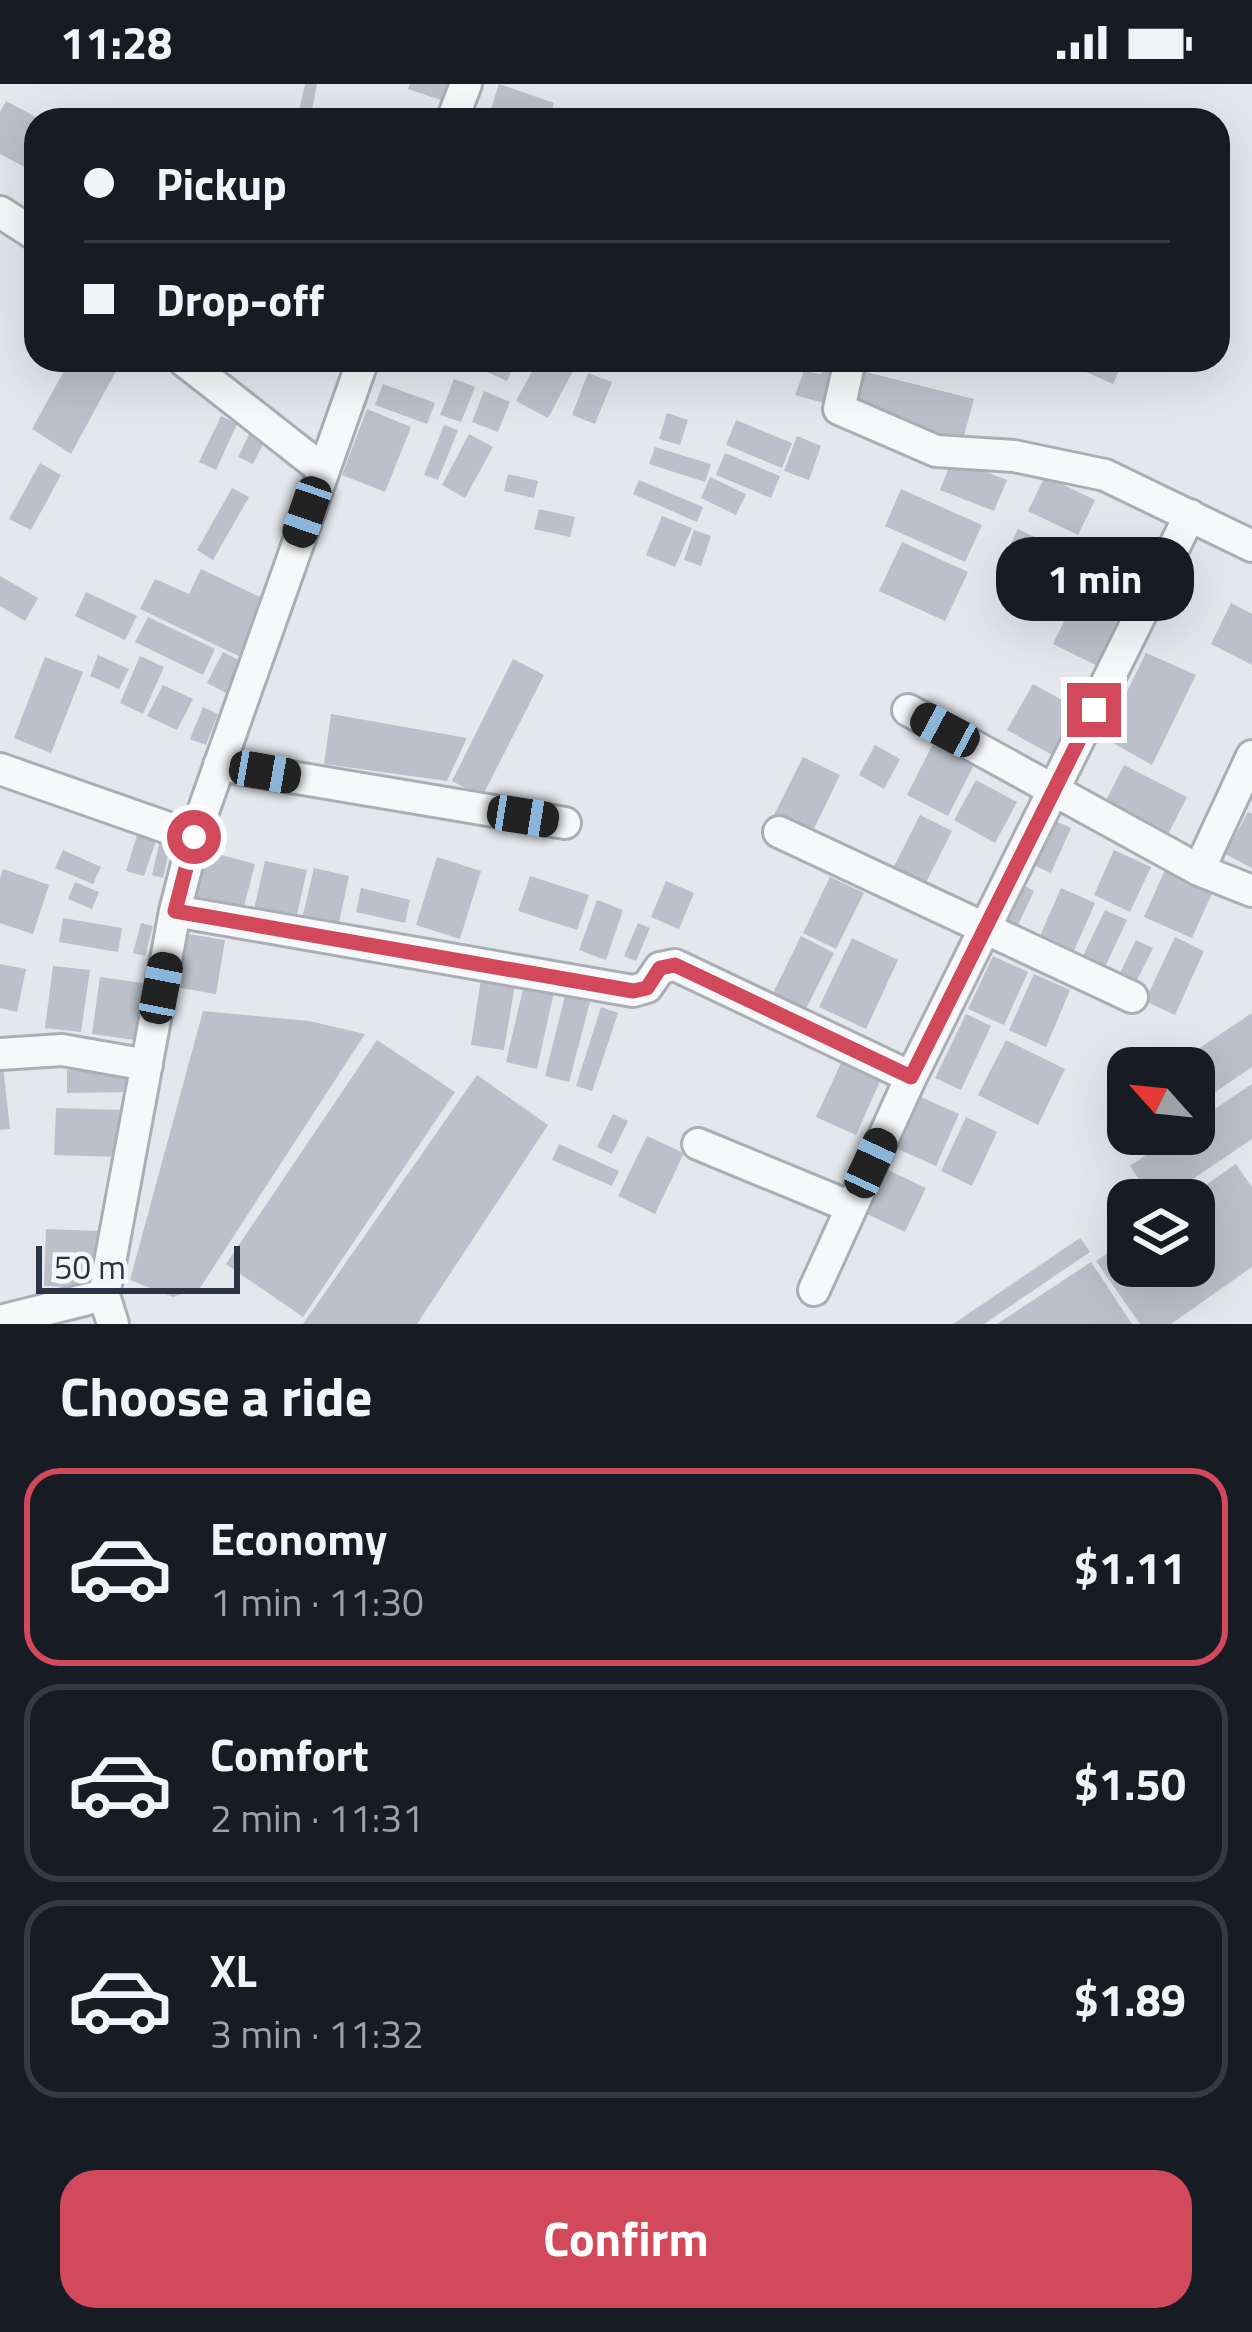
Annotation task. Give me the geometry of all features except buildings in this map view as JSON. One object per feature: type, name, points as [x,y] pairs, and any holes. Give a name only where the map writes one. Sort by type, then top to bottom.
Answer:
[{"type":"street","points":[[198,372],[322,470]]},
{"type":"street","points":[[0,1321],[108,1310],[147,1064],[175,911],[194,837],[359,372]]},
{"type":"street","points":[[847,372],[839,409],[936,452],[1014,456],[1105,476],[1252,546]]},
{"type":"street","points":[[814,1290],[911,1077],[1190,515]]},
{"type":"street","points":[[908,710],[1199,870],[1252,891]]},
{"type":"street","points":[[1199,870],[1252,756]]},
{"type":"street","points":[[220,765],[565,823]]},
{"type":"street","points":[[0,769],[194,837]]},
{"type":"street","points":[[779,832],[1132,997]]},
{"type":"street","points":[[175,911],[633,991],[647,988],[660,968],[675,965],[911,1077]]},
{"type":"street","points":[[0,1054],[62,1050],[147,1064]]},
{"type":"street","points":[[698,1144],[851,1207]]},
{"type":"route","points":[[194,837],[175,911],[633,991],[647,988],[660,968],[675,965],[911,1077],[1094,710]]}]
